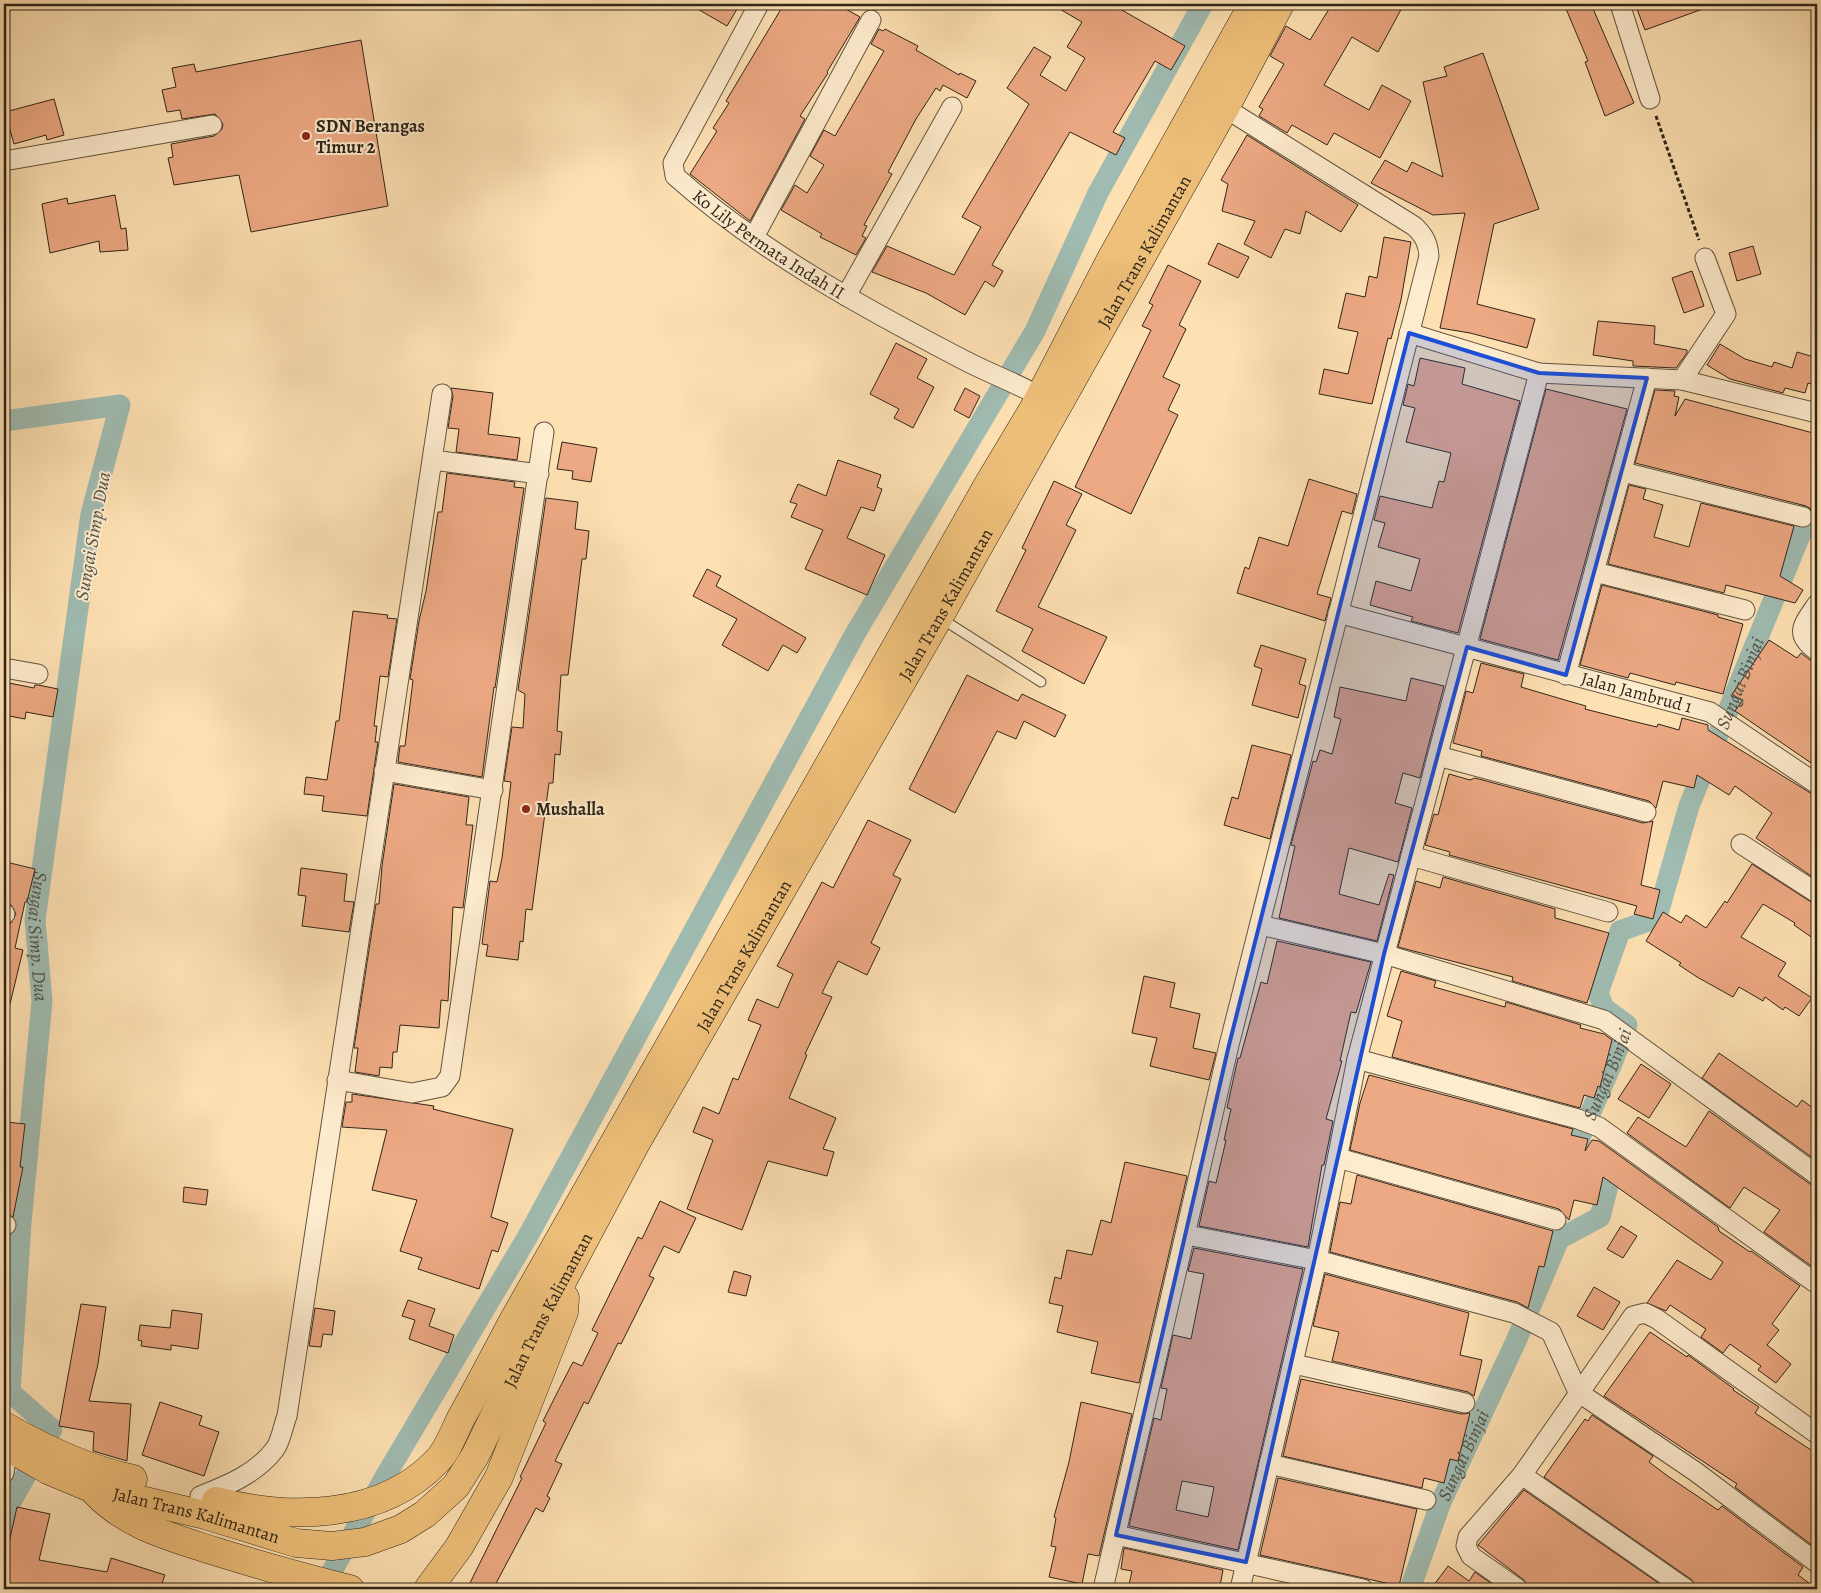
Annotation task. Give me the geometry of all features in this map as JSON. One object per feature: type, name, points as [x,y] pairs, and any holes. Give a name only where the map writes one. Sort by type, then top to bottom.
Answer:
[{"type":"highway","name":"Jalan Trans Kalimantan","points":[[51,1461],[91,1488],[272,1512],[314,1512],[345,1509],[388,1495],[408,1484],[439,1460],[527,1295],[1111,260],[1253,4]]},
{"type":"highway","name":"Jalan Trans Kalimantan","points":[[11,1447],[51,1461],[121,1477],[205,1504],[296,1543],[332,1546],[365,1542],[401,1529],[425,1514],[456,1486],[475,1456],[532,1338],[636,1143],[939,617],[1225,108],[1280,4]]},
{"type":"highway","points":[[428,1589],[459,1547],[499,1477],[564,1312],[567,1271]]},
{"type":"highway","points":[[91,1488],[112,1508],[152,1531],[287,1574],[350,1589]]},
{"type":"street","name":"Ko Lily Permata Indah II","points":[[759,4],[673,163],[675,176],[754,237],[846,296],[962,360],[1035,394]]},
{"type":"street","points":[[1620,4],[1650,99]]},
{"type":"street","points":[[754,237],[871,20]]},
{"type":"street","points":[[846,296],[952,107]]},
{"type":"street","points":[[1103,1589],[1187,1235],[1229,1044],[1429,256],[1423,234],[1414,226],[1225,108]]},
{"type":"street","points":[[4,161],[212,125]]},
{"type":"street","points":[[1682,380],[1726,314],[1705,258]]},
{"type":"street","points":[[1409,332],[1539,372],[1682,380],[1816,410]]},
{"type":"street","points":[[1240,1589],[1317,1260],[1357,1059],[1539,372]]},
{"type":"street","points":[[1566,675],[1623,472],[1647,378]]},
{"type":"street","points":[[205,1504],[253,1472],[276,1448],[287,1416],[384,771],[434,460],[442,394]]},
{"type":"street","points":[[337,1080],[412,1093],[442,1087],[450,1076],[544,432]]},
{"type":"street","points":[[434,460],[539,474]]},
{"type":"street","points":[[1623,472],[1803,518]]},
{"type":"street","points":[[1595,572],[1746,610]]},
{"type":"street","points":[[1817,604],[1804,624],[1802,632],[1804,642],[1817,651]]},
{"type":"street","name":"Jalan Jambrud 1","points":[[1338,613],[1710,712],[1737,728],[1817,784]]},
{"type":"street","points":[[4,668],[38,674]]},
{"type":"street","points":[[1438,756],[1646,812]]},
{"type":"street","points":[[384,771],[493,790]]},
{"type":"street","points":[[1741,844],[1817,893]]},
{"type":"street","points":[[1411,856],[1608,912]]},
{"type":"street","points":[[1260,925],[1384,954],[1604,1020],[1817,1175]]},
{"type":"street","points":[[1357,1059],[1578,1119],[1599,1127],[1817,1284]]},
{"type":"street","points":[[1338,1158],[1556,1220]]},
{"type":"street","points":[[1187,1235],[1317,1260],[1514,1314],[1551,1332],[1578,1392],[1696,1472],[1817,1563]]},
{"type":"street","points":[[1518,1589],[1471,1556],[1467,1551],[1466,1542],[1468,1537],[1522,1475],[1627,1321],[1633,1316],[1645,1313],[1657,1319],[1817,1434]]},
{"type":"street","points":[[1294,1364],[1465,1404]]},
{"type":"street","points":[[1269,1464],[1426,1500]]},
{"type":"street","points":[[1522,1475],[1686,1589]]},
{"type":"street","points":[[1116,1535],[1363,1589]]},
{"type":"lane","points":[[939,617],[1041,682]]},
{"type":"path","points":[[1650,99],[1705,258]]},
{"type":"highlighted area","points":[[1409,333],[1539,373],[1647,378],[1566,675],[1467,647],[1384,954],[1246,1562],[1116,1535],[1229,1045]]},
{"type":"building","points":[[689,4],[740,4],[727,26]]},
{"type":"building","points":[[784,4],[837,4],[860,17],[828,73],[800,116],[805,119],[750,221],[690,174],[717,131],[713,128],[729,103],[726,101]]},
{"type":"building","points":[[1051,4],[1123,4],[1120,9],[1185,46],[1171,70],[1155,61],[1113,132],[1125,138],[1116,155],[1070,132],[992,265],[1003,271],[994,287],[985,281],[965,315],[926,293],[872,272],[887,246],[954,275],[981,227],[962,217],[1029,104],[1007,88],[1034,47],[1051,57],[1040,75],[1066,91],[1085,58],[1067,47],[1082,22]]},
{"type":"building","points":[[1332,4],[1404,4],[1378,52],[1352,37],[1324,85],[1369,110],[1382,85],[1411,101],[1380,158],[1334,133],[1327,145],[1292,125],[1287,133],[1259,116],[1263,109],[1259,107],[1284,64],[1270,56],[1286,26],[1310,40]]},
{"type":"building","points":[[1564,4],[1591,4],[1634,103],[1605,116],[1585,62],[1588,61]]},
{"type":"building","points":[[1635,4],[1711,4],[1711,6],[1645,30]]},
{"type":"building","points":[[879,29],[883,31],[885,29],[918,46],[916,50],[959,75],[960,73],[976,81],[967,98],[943,85],[940,91],[936,88],[916,119],[888,172],[892,174],[864,225],[867,226],[862,236],[866,238],[856,255],[820,237],[822,234],[781,210],[795,185],[807,193],[824,165],[810,156],[824,130],[835,136],[884,51],[871,44]]},
{"type":"building","name":"SDN Berangas Timur 2","points":[[361,40],[388,206],[251,232],[239,175],[174,185],[168,158],[173,157],[171,144],[214,136],[222,129],[223,124],[215,114],[182,119],[180,110],[167,112],[162,90],[176,87],[172,68],[194,64],[196,72]]},
{"type":"building","points":[[1483,53],[1539,209],[1494,224],[1477,304],[1535,319],[1527,348],[1470,333],[1440,328],[1465,213],[1433,215],[1371,183],[1385,160],[1407,172],[1412,162],[1443,177],[1423,82],[1447,76],[1444,67]]},
{"type":"building","points":[[54,99],[64,135],[47,140],[46,135],[14,144],[5,112]]},
{"type":"building","points":[[1247,135],[1358,205],[1341,232],[1306,211],[1300,234],[1285,229],[1271,258],[1244,244],[1255,221],[1222,211],[1228,184],[1221,180]]},
{"type":"building","points":[[115,195],[121,229],[126,228],[128,250],[100,252],[99,241],[50,253],[42,204],[67,198],[68,204]]},
{"type":"building","points":[[1384,237],[1411,242],[1401,300],[1391,339],[1388,338],[1372,404],[1319,394],[1324,369],[1348,374],[1358,332],[1338,328],[1346,293],[1365,297],[1369,276],[1377,278]]},
{"type":"building","points":[[1218,243],[1249,257],[1238,278],[1208,264]]},
{"type":"building","points":[[1753,246],[1761,274],[1737,281],[1729,253]]},
{"type":"building","points":[[1168,265],[1201,281],[1179,325],[1186,329],[1163,377],[1180,385],[1168,410],[1178,415],[1131,514],[1075,487],[1151,330],[1142,326],[1153,305],[1149,303]]},
{"type":"building","points":[[1692,271],[1704,306],[1684,313],[1672,278]]},
{"type":"building","points":[[1598,321],[1655,326],[1654,344],[1687,350],[1687,353],[1676,368],[1633,366],[1633,361],[1593,355]]},
{"type":"building","points":[[896,343],[927,359],[917,378],[934,387],[913,428],[894,418],[899,409],[870,394]]},
{"type":"building","points":[[1720,344],[1745,359],[1772,367],[1774,362],[1792,368],[1797,352],[1817,358],[1817,386],[1808,383],[1805,393],[1785,388],[1783,393],[1730,379],[1707,365]]},
{"type":"building","points":[[1420,358],[1465,368],[1462,384],[1520,401],[1458,633],[1411,621],[1413,617],[1370,605],[1376,581],[1411,591],[1420,559],[1378,547],[1385,523],[1374,520],[1380,496],[1432,508],[1439,481],[1444,482],[1451,453],[1406,442],[1415,408],[1403,405],[1408,384],[1414,386]]},
{"type":"building","points":[[451,388],[493,393],[488,434],[520,438],[517,460],[456,452],[459,429],[448,428],[453,396]]},
{"type":"building","points":[[965,388],[980,396],[969,418],[954,410]]},
{"type":"building","points":[[1546,389],[1627,409],[1558,660],[1480,639]]},
{"type":"building","points":[[1655,390],[1675,391],[1674,396],[1679,397],[1675,416],[1685,399],[1817,434],[1817,519],[1814,517],[1811,509],[1806,506],[1635,463]]},
{"type":"building","points":[[562,442],[597,448],[591,482],[572,479],[573,471],[557,469]]},
{"type":"building","points":[[838,460],[881,475],[877,487],[882,489],[874,511],[861,507],[847,538],[885,555],[867,595],[805,569],[823,530],[791,517],[797,504],[790,502],[798,484],[826,496]]},
{"type":"building","points":[[447,473],[515,482],[514,487],[524,488],[482,777],[398,762],[400,746],[405,746],[413,680],[410,679],[438,512],[442,512]]},
{"type":"building","points":[[1309,479],[1357,494],[1352,514],[1342,511],[1317,594],[1331,598],[1325,621],[1237,593],[1245,567],[1249,569],[1259,537],[1288,546]]},
{"type":"building","points":[[1054,481],[1082,494],[1066,525],[1076,530],[1038,607],[1107,637],[1084,684],[1022,651],[1033,629],[996,611],[1026,550],[1022,548]]},
{"type":"building","points":[[1629,485],[1646,489],[1643,499],[1663,505],[1654,537],[1689,547],[1701,503],[1794,526],[1780,576],[1803,590],[1795,603],[1726,585],[1724,593],[1608,564]]},
{"type":"building","points":[[546,498],[578,502],[575,529],[589,531],[586,559],[582,559],[568,675],[561,675],[557,731],[562,732],[560,755],[555,754],[553,783],[549,783],[532,910],[526,909],[523,942],[520,941],[518,960],[486,956],[488,945],[482,944],[490,881],[497,882],[502,858],[511,782],[504,781],[512,727],[523,728],[525,694],[518,690]]},
{"type":"building","points":[[707,569],[721,576],[716,586],[806,638],[797,653],[783,645],[768,671],[722,645],[737,619],[693,596]]},
{"type":"building","points":[[1602,585],[1718,615],[1718,617],[1743,624],[1723,694],[1676,682],[1675,685],[1630,673],[1628,678],[1580,665]]},
{"type":"building","points":[[353,611],[388,615],[387,618],[397,619],[388,677],[380,676],[374,726],[377,726],[375,742],[378,742],[367,816],[322,811],[324,796],[304,794],[306,777],[327,780],[336,721],[339,721]]},
{"type":"building","points":[[1769,640],[1797,658],[1801,653],[1810,660],[1817,662],[1817,767],[1735,711],[1743,700],[1731,696]]},
{"type":"building","points":[[1261,645],[1306,659],[1299,684],[1306,686],[1298,718],[1252,705],[1262,669],[1254,666]]},
{"type":"building","points":[[1481,663],[1524,674],[1521,687],[1586,706],[1585,709],[1657,727],[1658,724],[1679,730],[1682,718],[1708,725],[1708,730],[1817,797],[1817,880],[1756,838],[1772,813],[1735,786],[1729,795],[1697,775],[1694,788],[1663,781],[1656,808],[1649,801],[1481,756],[1482,751],[1453,743],[1466,691],[1473,693]]},
{"type":"building","points":[[967,675],[1018,701],[1022,694],[1066,715],[1055,737],[1024,721],[1016,739],[997,731],[955,813],[909,789]]},
{"type":"building","points":[[1411,678],[1444,686],[1420,778],[1403,773],[1395,803],[1412,808],[1398,862],[1349,848],[1339,894],[1379,905],[1389,874],[1394,875],[1377,941],[1279,918],[1295,846],[1291,845],[1313,761],[1316,762],[1320,750],[1332,754],[1341,719],[1334,717],[1340,687],[1406,701]]},
{"type":"building","points":[[4,682],[34,688],[35,685],[38,685],[58,689],[53,717],[26,712],[25,719],[4,715]]},
{"type":"building","points":[[1252,745],[1291,755],[1270,839],[1224,825],[1232,797],[1238,799]]},
{"type":"building","points":[[1449,774],[1470,780],[1475,778],[1643,823],[1653,821],[1641,885],[1660,890],[1653,919],[1634,914],[1637,906],[1449,855],[1450,852],[1425,845],[1434,814],[1438,815]]},
{"type":"building","points":[[394,784],[469,797],[466,825],[473,825],[463,908],[453,907],[448,1001],[441,1000],[439,1028],[400,1025],[397,1052],[393,1052],[392,1068],[380,1067],[379,1076],[355,1072],[358,1048],[354,1048],[376,904],[379,904],[382,866]]},
{"type":"building","points":[[868,820],[911,840],[893,875],[901,879],[871,943],[880,948],[867,975],[838,961],[822,993],[832,997],[805,1054],[807,1055],[789,1098],[836,1118],[823,1149],[834,1152],[827,1176],[768,1161],[742,1230],[687,1209],[713,1140],[693,1132],[703,1107],[719,1114],[733,1078],[738,1080],[761,1025],[748,1020],[757,999],[778,1008],[793,974],[777,966],[822,882],[833,888]]},
{"type":"building","points":[[6,862],[35,869],[27,902],[25,902],[15,948],[23,950],[10,1004],[4,1004],[4,925],[11,923],[16,914],[11,905],[4,903]]},
{"type":"building","points":[[1752,864],[1817,904],[1817,941],[1794,925],[1795,923],[1763,904],[1741,937],[1786,963],[1778,976],[1812,998],[1799,1016],[1785,1007],[1783,1010],[1765,997],[1763,1001],[1739,987],[1733,997],[1697,977],[1679,965],[1681,963],[1646,941],[1663,912],[1681,923],[1686,915],[1706,928],[1725,901],[1727,903]]},
{"type":"building","points":[[301,868],[347,874],[344,901],[354,902],[349,932],[302,926],[306,896],[298,895]]},
{"type":"building","points":[[1443,877],[1555,909],[1555,918],[1609,933],[1587,1003],[1512,981],[1513,977],[1398,947],[1416,881],[1440,888]]},
{"type":"building","points":[[1277,941],[1371,962],[1356,1013],[1351,1012],[1340,1061],[1342,1061],[1326,1119],[1333,1121],[1324,1165],[1322,1165],[1308,1247],[1199,1226],[1209,1181],[1216,1183],[1226,1140],[1224,1140],[1231,1109],[1227,1108],[1238,1058],[1240,1058],[1261,982],[1267,984]]},
{"type":"building","points":[[1401,971],[1436,981],[1434,987],[1505,1007],[1506,1002],[1581,1025],[1580,1028],[1604,1034],[1612,1040],[1600,1087],[1598,1086],[1594,1098],[1584,1095],[1580,1108],[1392,1057],[1402,1021],[1387,1016]]},
{"type":"building","points":[[1144,976],[1175,983],[1170,1007],[1200,1014],[1193,1048],[1216,1053],[1209,1080],[1150,1066],[1157,1038],[1132,1033]]},
{"type":"building","points":[[1719,1053],[1797,1107],[1802,1100],[1817,1111],[1817,1161],[1702,1078]]},
{"type":"building","points":[[1641,1064],[1671,1084],[1649,1118],[1618,1099]]},
{"type":"building","points":[[1369,1075],[1573,1129],[1571,1135],[1588,1139],[1585,1151],[1592,1140],[1599,1141],[1718,1227],[1719,1231],[1800,1286],[1772,1324],[1779,1330],[1767,1345],[1791,1364],[1776,1383],[1758,1370],[1761,1366],[1730,1344],[1723,1353],[1701,1337],[1706,1329],[1670,1305],[1666,1311],[1647,1303],[1677,1260],[1711,1280],[1723,1262],[1603,1177],[1597,1205],[1574,1200],[1569,1220],[1559,1209],[1350,1150],[1360,1103]]},
{"type":"building","points":[[352,1094],[434,1106],[433,1109],[513,1129],[491,1217],[508,1223],[498,1252],[492,1250],[479,1289],[418,1269],[422,1258],[400,1251],[417,1200],[372,1190],[387,1130],[342,1127],[346,1102],[352,1102]]},
{"type":"building","points":[[1709,1111],[1810,1184],[1817,1186],[1817,1270],[1764,1232],[1780,1210],[1744,1187],[1730,1208],[1627,1133],[1638,1117],[1686,1147]]},
{"type":"building","points":[[7,1122],[25,1124],[20,1167],[23,1167],[13,1217],[4,1213],[4,1146]]},
{"type":"building","points":[[1125,1162],[1187,1176],[1139,1383],[1091,1373],[1098,1342],[1057,1332],[1063,1306],[1049,1303],[1055,1277],[1061,1279],[1067,1250],[1092,1255],[1101,1220],[1111,1223]]},
{"type":"building","points":[[1357,1175],[1553,1231],[1544,1267],[1539,1266],[1528,1308],[1517,1302],[1330,1252],[1340,1202],[1351,1204]]},
{"type":"building","points":[[184,1187],[208,1190],[206,1205],[183,1202]]},
{"type":"building","points":[[660,1201],[696,1218],[679,1253],[664,1246],[649,1276],[654,1278],[621,1344],[618,1343],[588,1404],[584,1402],[555,1461],[562,1464],[547,1496],[550,1498],[543,1512],[536,1508],[493,1589],[467,1589],[522,1478],[520,1477],[546,1423],[543,1421],[573,1362],[582,1366],[598,1333],[592,1330],[638,1237],[642,1239]]},
{"type":"building","points":[[1621,1226],[1637,1236],[1623,1258],[1607,1249]]},
{"type":"building","points":[[1194,1248],[1303,1269],[1238,1550],[1129,1526],[1154,1418],[1161,1420],[1167,1389],[1161,1388],[1173,1335],[1191,1339],[1204,1274],[1188,1271]],"holes":[[[1182,1481],[1214,1487],[1208,1517],[1176,1510]]]},
{"type":"building","points":[[734,1271],[751,1276],[746,1296],[728,1292]]},
{"type":"building","points":[[1325,1274],[1469,1313],[1460,1355],[1482,1360],[1474,1396],[1468,1392],[1332,1361],[1339,1332],[1313,1326]]},
{"type":"building","points":[[1594,1287],[1620,1302],[1603,1330],[1577,1316]]},
{"type":"building","points":[[408,1300],[435,1309],[429,1326],[454,1335],[448,1353],[409,1339],[415,1320],[402,1316]]},
{"type":"building","points":[[81,1304],[106,1307],[98,1364],[89,1401],[131,1404],[127,1461],[93,1451],[94,1432],[59,1426]]},
{"type":"building","points":[[315,1308],[335,1311],[332,1335],[323,1334],[321,1347],[309,1346]]},
{"type":"building","points":[[172,1310],[202,1314],[198,1349],[171,1345],[171,1350],[141,1346],[142,1341],[138,1340],[140,1325],[170,1328]]},
{"type":"building","points":[[1650,1332],[1687,1357],[1688,1355],[1733,1390],[1759,1407],[1755,1413],[1817,1454],[1817,1549],[1735,1487],[1737,1484],[1604,1396]]},
{"type":"building","points":[[1301,1379],[1462,1414],[1470,1413],[1458,1461],[1450,1459],[1444,1483],[1424,1478],[1422,1488],[1283,1456]]},
{"type":"building","points":[[160,1402],[202,1416],[199,1425],[219,1432],[204,1476],[142,1455]]},
{"type":"building","points":[[1081,1402],[1132,1414],[1099,1556],[1088,1554],[1082,1584],[1049,1577],[1056,1547],[1051,1546],[1056,1518],[1054,1517],[1069,1462]]},
{"type":"building","points":[[1592,1415],[1653,1456],[1649,1462],[1669,1477],[1718,1510],[1722,1506],[1803,1567],[1798,1575],[1817,1589],[1697,1589],[1692,1580],[1544,1477],[1585,1419],[1588,1421]]},
{"type":"building","points":[[1278,1478],[1417,1509],[1399,1586],[1260,1555]]},
{"type":"building","points":[[1524,1490],[1667,1589],[1529,1589],[1524,1580],[1478,1545]]},
{"type":"building","points":[[17,1507],[50,1514],[39,1560],[107,1572],[111,1558],[165,1575],[160,1589],[4,1588],[4,1565]]},
{"type":"building","points":[[1124,1548],[1223,1570],[1220,1586],[1217,1586],[1217,1589],[1128,1589],[1132,1571],[1121,1569]]},
{"type":"building","points":[[1448,1566],[1469,1581],[1475,1572],[1499,1589],[1431,1589]]},
{"type":"waterway","points":[[322,1589],[389,1470],[528,1236],[855,634],[1035,331],[1098,193],[1203,4]]},
{"type":"waterway","name":"Sungai Simp. Dua","points":[[4,421],[120,405],[91,514],[35,920],[42,1001],[21,1223],[10,1392],[52,1429],[8,1507],[4,1530]]},
{"type":"waterway","name":"Sungai Binjai","points":[[1410,1589],[1441,1502],[1516,1341],[1559,1239],[1600,1217],[1608,1186],[1576,1162],[1574,1151],[1627,1025],[1604,1008],[1598,993],[1620,931],[1648,921],[1659,910],[1689,806],[1817,494]]},
{"type":"place","name":"SDN Berangas Timur 2","points":[[306,136]]},
{"type":"place","name":"Mushalla","points":[[526,809]]}]
